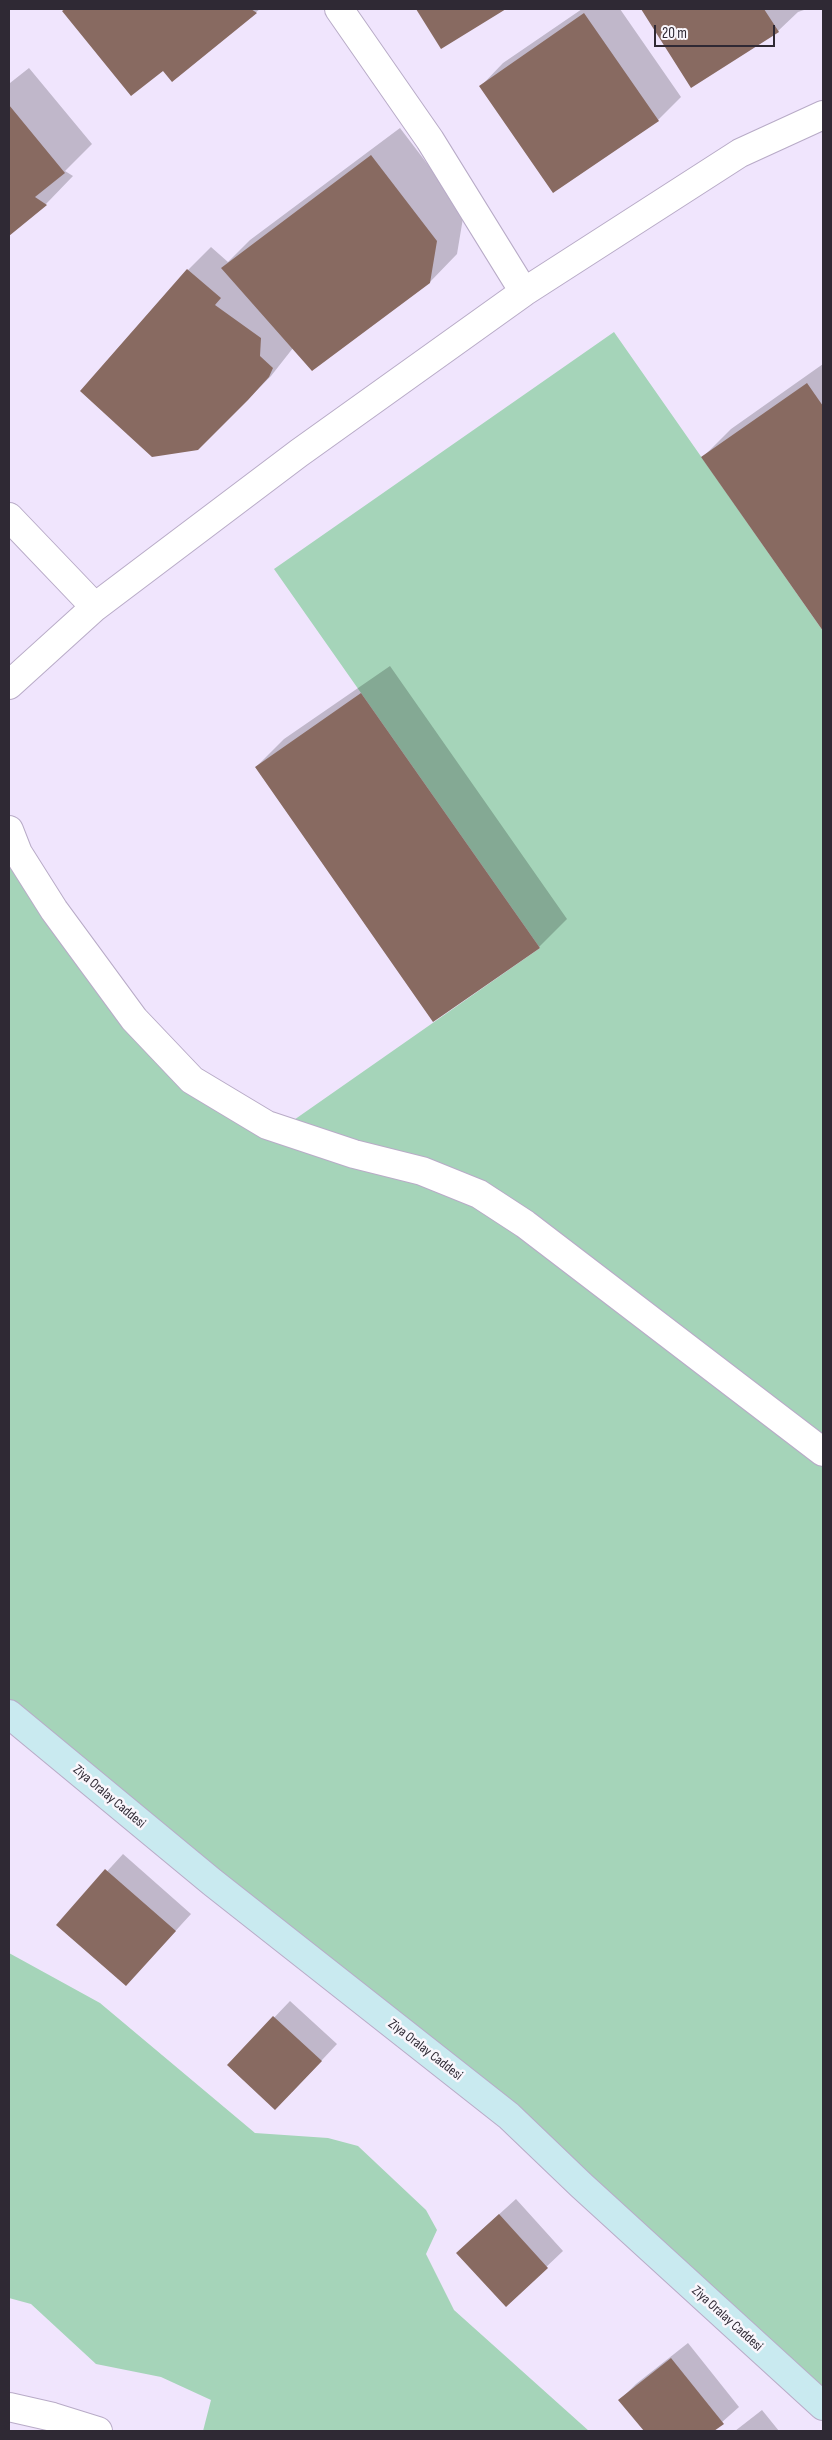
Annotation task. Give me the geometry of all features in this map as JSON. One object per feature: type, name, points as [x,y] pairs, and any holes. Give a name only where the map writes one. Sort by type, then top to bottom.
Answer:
[{"type":"main road","name":"Ziya Oralay Caddesi","points":[[9,1714],[212,1882],[509,2116],[581,2185],[823,2406]]},
{"type":"street","points":[[339,9],[430,140],[524,292]]},
{"type":"street","points":[[9,685],[95,607],[299,452],[524,292],[740,153],[823,115]]},
{"type":"street","points":[[9,517],[95,607]]},
{"type":"street","points":[[9,830],[18,853],[54,910],[129,1012],[192,1080],[267,1124],[354,1154],[422,1171],[480,1194],[525,1224],[823,1452]]},
{"type":"street","points":[[9,2407],[53,2417],[98,2431]]},
{"type":"green space","points":[[614,332],[823,631],[823,2406],[581,2185],[9,1714],[9,830],[192,1080],[281,1129],[540,948],[274,569]]},
{"type":"green space","points":[[9,1953],[100,2003],[255,2133],[328,2138],[358,2146],[426,2210],[437,2230],[426,2254],[454,2310],[589,2431],[203,2431],[211,2400],[161,2377],[96,2364],[31,2304],[9,2298]]},
{"type":"building","points":[[65,9],[251,9],[257,13],[172,82],[163,71],[131,96],[62,11]]},
{"type":"building","points":[[416,9],[506,9],[441,49]]},
{"type":"building","points":[[641,9],[764,9],[779,32],[691,88]]},
{"type":"building","points":[[584,13],[659,121],[553,193],[479,86]]},
{"type":"building","points":[[9,105],[65,173],[35,197],[47,205],[9,236]]},
{"type":"building","points":[[371,155],[437,241],[430,283],[312,371],[221,268]]},
{"type":"building","points":[[187,269],[221,298],[215,305],[261,338],[260,356],[273,368],[269,377],[248,400],[198,450],[152,457],[80,391]]},
{"type":"building","points":[[807,383],[823,406],[823,631],[701,457]]},
{"type":"building","points":[[361,693],[540,948],[433,1022],[255,767]]},
{"type":"building","points":[[105,1869],[176,1931],[126,1986],[56,1925]]},
{"type":"building","points":[[273,2016],[322,2061],[275,2110],[227,2065]]},
{"type":"building","points":[[499,2214],[548,2268],[506,2307],[456,2253]]},
{"type":"building","points":[[671,2358],[724,2424],[714,2431],[644,2431],[618,2400]]}]
